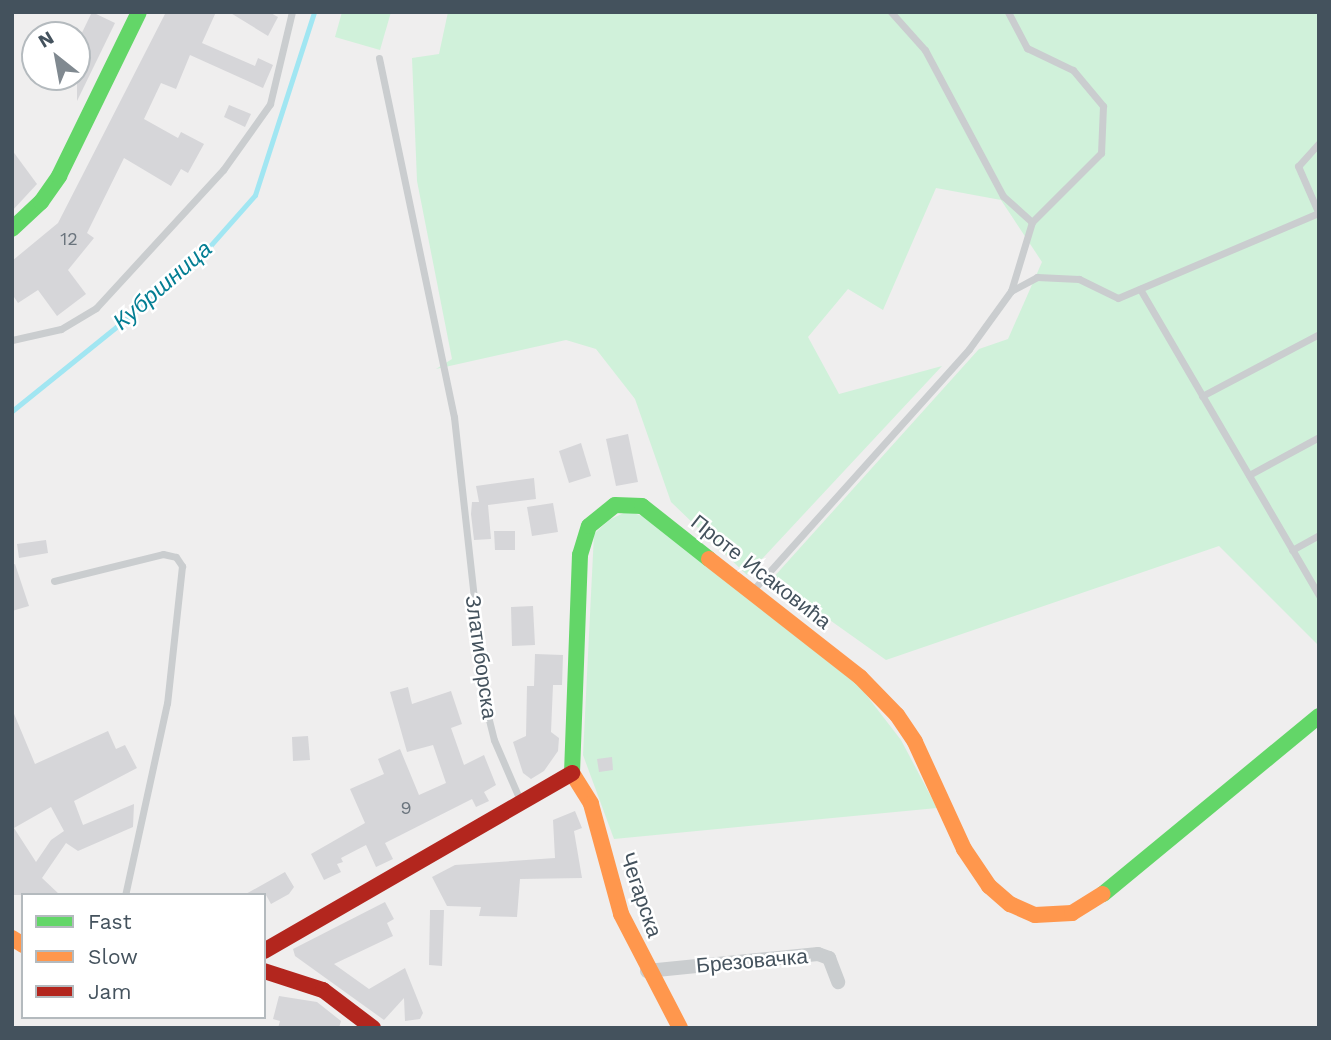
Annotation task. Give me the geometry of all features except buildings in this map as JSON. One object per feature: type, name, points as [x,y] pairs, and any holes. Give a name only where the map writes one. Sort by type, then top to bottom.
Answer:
[{"type":"street","points":[[12,229],[41,202],[59,176],[139,12]]},
{"type":"street","name":"Проте Исаковића","points":[[572,773],[580,555],[589,526],[602,512],[615,505],[642,506],[860,677],[897,715],[915,742],[964,849],[989,886],[1010,904],[1035,915],[1072,913],[1097,899],[1319,716]]},
{"type":"street","points":[[266,950],[572,773]]},
{"type":"street","name":"Чегарска","points":[[572,773],[591,804],[621,914],[647,971],[680,1028]]},
{"type":"street","name":"Брезовачка","points":[[647,971],[818,954],[829,958],[838,982]]},
{"type":"street","points":[[266,972],[323,990],[373,1028]]},
{"type":"lane","points":[[12,340],[61,329],[96,308],[223,170],[270,104],[292,12]]},
{"type":"lane","points":[[891,12],[925,50],[1003,196],[1032,222]]},
{"type":"lane","points":[[752,591],[969,349],[1011,291],[1032,222],[1101,153],[1103,106],[1073,70],[1027,48],[1007,12]]},
{"type":"lane","name":"Златиборска","points":[[379,58],[446,363],[465,505],[486,708],[494,740],[521,802]]},
{"type":"lane","points":[[1011,291],[1037,278],[1079,279],[1118,298],[1318,213],[1298,166],[1319,143]]},
{"type":"lane","points":[[1140,289],[1319,595]]},
{"type":"lane","points":[[1202,396],[1319,334]]},
{"type":"lane","points":[[1249,475],[1319,437]]},
{"type":"lane","points":[[1292,550],[1319,535]]},
{"type":"lane","points":[[54,581],[163,554],[176,557],[182,566],[167,703],[125,893]]},
{"type":"green space","points":[[342,12],[391,12],[380,50],[335,37]]},
{"type":"green space","points":[[448,12],[1319,12],[1319,646],[1219,546],[886,660],[772,579],[979,349],[1008,339],[1042,262],[1001,200],[936,188],[883,310],[848,289],[808,337],[839,394],[942,366],[747,575],[671,502],[635,399],[596,349],[566,340],[436,369],[452,359],[417,181],[412,58],[439,54]]},
{"type":"green space","points":[[628,511],[650,519],[857,683],[901,740],[937,808],[614,839],[583,755],[594,534],[609,520]]},
{"type":"waterway","name":"Кубршница","points":[[12,411],[194,264],[255,195],[314,12]]},
{"type":"traffic: fast","points":[[12,229],[41,202],[59,176],[139,12]]},
{"type":"traffic: fast","points":[[572,773],[580,555],[589,526],[615,505],[642,506],[709,559]]},
{"type":"traffic: fast","points":[[1103,894],[1319,716]]},
{"type":"traffic: slow","points":[[709,559],[860,677],[897,715],[915,742],[964,849],[989,886],[1010,904],[1035,915],[1072,913],[1103,894]]},
{"type":"traffic: slow","points":[[572,773],[591,804],[621,914],[680,1028]]},
{"type":"traffic: slow","points":[[12,938],[21,944]]},
{"type":"traffic: jam","points":[[266,950],[572,773]]},
{"type":"traffic: jam","points":[[266,972],[323,990],[373,1028]]}]
